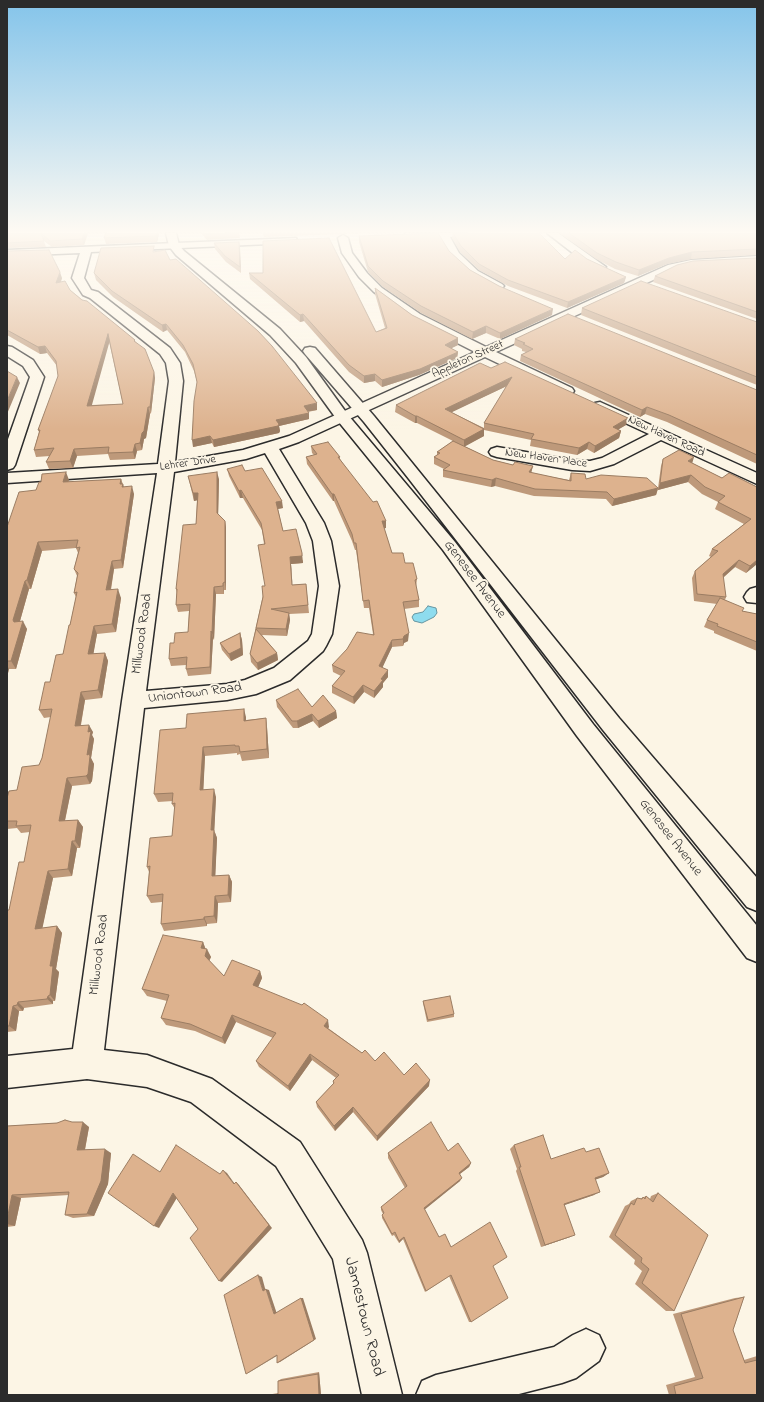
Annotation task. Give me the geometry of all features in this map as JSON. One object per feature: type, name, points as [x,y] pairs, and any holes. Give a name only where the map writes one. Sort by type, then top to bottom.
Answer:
[{"type":"street","name":"Millwood Road","points":[[87,1063],[133,701],[166,468],[176,381],[173,363],[165,351],[98,298]]},
{"type":"street","name":"Genesee Avenue","points":[[235,298],[275,332],[352,414],[415,476],[611,724],[757,898]]},
{"type":"street","name":"Genesee Avenue","points":[[252,298],[286,327],[304,345],[352,414],[585,730],[757,948]]},
{"type":"street","points":[[390,298],[416,317],[485,352],[577,395]]},
{"type":"street","name":"Appleton Street","points":[[352,414],[605,298]]},
{"type":"street","points":[[552,309],[582,321]]},
{"type":"street","points":[[7,350],[28,363],[37,377],[7,465]]},
{"type":"street","name":"New Haven Road","points":[[591,402],[757,479]]},
{"type":"street","name":"Lehrer Drive","points":[[7,478],[166,468],[190,465],[246,454],[294,439],[352,414]]},
{"type":"street","name":"New Haven Place","points":[[497,452],[572,465],[590,466],[608,461],[661,434]]},
{"type":"street","name":"Uniontown Road","points":[[133,701],[227,692],[248,688],[282,674],[316,646],[322,634],[329,586],[322,541],[315,523],[269,446]]},
{"type":"street","name":"Jamestown Road","points":[[7,1072],[87,1063],[147,1071],[201,1090],[288,1154],[349,1253],[382,1395]]},
{"type":"street","points":[[436,1395],[562,1364],[586,1348]]},
{"type":"water","points":[[428,606],[436,608],[437,613],[434,617],[422,623],[414,621],[412,617],[414,614],[423,612]]},
{"type":"building","points":[[7,298],[80,298],[87,301],[145,349],[154,372],[150,407],[148,407],[144,431],[142,433],[140,443],[135,444],[133,452],[108,453],[109,447],[74,449],[70,461],[46,462],[54,448],[34,450],[40,430],[38,430],[58,376],[56,361],[45,346],[38,347],[7,330]],"holes":[[[108,334],[123,404],[87,406]]]},
{"type":"building","points":[[123,298],[221,298],[258,331],[272,346],[317,403],[304,406],[309,413],[276,420],[279,424],[278,426],[213,440],[210,436],[192,440],[194,401],[197,382],[193,364],[183,345],[166,324],[162,325]]},
{"type":"building","points":[[280,298],[359,298],[376,332],[387,328],[378,298],[389,298],[412,315],[458,338],[445,345],[458,352],[420,369],[382,380],[375,374],[364,376],[349,365],[303,314],[300,315]]},
{"type":"building","points":[[409,298],[528,298],[553,309],[500,333],[486,326],[473,332],[421,306]]},
{"type":"building","points":[[558,298],[576,298],[568,302]]},
{"type":"building","points":[[603,298],[690,298],[757,322],[757,377],[582,308]]},
{"type":"building","points":[[719,298],[757,298],[757,312]]},
{"type":"building","points":[[568,314],[757,390],[757,455],[669,415],[647,407],[642,410],[521,355],[533,349],[523,344],[525,343],[515,339]]},
{"type":"building","points":[[505,362],[628,418],[613,427],[621,431],[595,446],[589,442],[579,448],[531,439],[534,434],[484,423],[512,377],[445,409],[484,429],[464,440],[396,405],[480,363],[491,368]]},
{"type":"building","points":[[7,371],[17,377],[7,401]]},
{"type":"building","points":[[453,441],[493,460],[513,465],[515,462],[533,466],[529,472],[571,481],[571,473],[585,474],[586,479],[601,475],[647,478],[658,488],[614,499],[607,492],[535,489],[496,478],[492,480],[443,470],[450,465],[434,457],[440,453],[437,452]]},
{"type":"building","points":[[328,442],[373,502],[377,501],[386,521],[382,521],[392,553],[403,553],[405,563],[413,563],[417,579],[415,580],[419,600],[403,602],[409,633],[404,636],[403,639],[392,640],[379,666],[388,670],[381,679],[383,680],[374,691],[363,685],[353,697],[332,686],[345,671],[332,665],[347,649],[357,632],[374,635],[369,600],[363,601],[356,543],[354,543],[352,534],[334,494],[332,494],[306,457],[317,454],[311,446]]},
{"type":"building","points":[[679,450],[694,457],[688,461],[722,478],[729,473],[757,487],[757,560],[750,566],[739,560],[723,574],[726,597],[697,594],[695,571],[718,551],[712,549],[751,519],[718,502],[725,496],[705,487],[691,475],[660,483],[663,459]]},
{"type":"building","points":[[242,465],[245,471],[262,468],[282,501],[276,502],[283,531],[296,529],[302,556],[290,557],[292,585],[306,584],[308,605],[271,609],[289,613],[286,629],[256,628],[263,597],[262,586],[265,586],[258,545],[265,544],[261,523],[241,490],[239,491],[227,469]]},
{"type":"building","points":[[66,472],[63,482],[121,479],[120,484],[123,484],[122,487],[132,486],[121,560],[112,561],[106,590],[118,589],[112,624],[94,626],[88,654],[105,653],[98,690],[81,692],[75,726],[89,725],[88,732],[91,731],[87,755],[89,754],[90,756],[88,774],[86,776],[67,778],[59,821],[78,820],[75,841],[72,841],[68,869],[48,871],[35,929],[57,926],[50,966],[53,966],[50,995],[47,999],[18,1002],[17,1005],[13,1006],[9,1026],[7,1026],[7,910],[9,910],[19,862],[24,862],[31,825],[16,826],[17,821],[7,821],[7,798],[9,791],[17,790],[22,767],[39,765],[42,758],[52,709],[39,710],[45,682],[50,682],[56,655],[63,654],[77,592],[74,593],[78,573],[74,569],[80,547],[76,548],[78,540],[38,542],[13,620],[14,622],[23,621],[11,661],[7,661],[7,527],[19,492],[36,490],[39,482],[41,482],[42,474]]},
{"type":"building","points":[[217,472],[217,513],[225,521],[225,582],[223,583],[223,586],[214,587],[210,667],[186,669],[187,657],[169,659],[170,643],[174,643],[175,633],[188,632],[190,604],[176,605],[176,589],[183,525],[196,524],[198,493],[193,493],[188,476]]},
{"type":"building","points":[[720,598],[744,608],[742,611],[757,614],[757,642],[717,626],[718,624],[707,620]]},
{"type":"building","points":[[256,629],[277,653],[257,663],[250,654]]},
{"type":"building","points":[[240,633],[241,648],[229,654],[220,643]]},
{"type":"building","points":[[298,689],[312,707],[323,695],[336,711],[318,721],[312,714],[297,721],[292,721],[276,700]]},
{"type":"building","points":[[244,709],[244,721],[266,718],[267,749],[240,752],[239,746],[235,745],[203,747],[200,790],[214,789],[211,830],[214,830],[212,876],[229,875],[228,895],[215,896],[214,916],[204,917],[204,919],[161,924],[163,894],[147,896],[150,866],[147,867],[150,838],[172,836],[175,803],[172,804],[173,793],[154,794],[160,730],[186,728],[187,714]]},
{"type":"building","points":[[163,935],[203,942],[201,948],[207,949],[205,956],[224,976],[232,960],[260,971],[253,985],[302,1005],[304,1003],[328,1020],[324,1026],[362,1053],[365,1050],[375,1061],[384,1052],[404,1075],[416,1063],[430,1080],[377,1136],[353,1107],[334,1126],[316,1102],[334,1083],[333,1081],[339,1075],[310,1054],[288,1086],[256,1061],[276,1033],[232,1015],[222,1038],[190,1024],[161,1018],[169,995],[142,989]]},
{"type":"building","points":[[450,996],[454,1014],[428,1020],[423,1001]]},
{"type":"building","points":[[65,1120],[72,1122],[83,1122],[77,1150],[105,1149],[101,1181],[87,1214],[65,1215],[69,1192],[12,1195],[7,1220],[7,1126],[57,1123]]},
{"type":"building","points":[[431,1122],[448,1151],[458,1143],[471,1163],[459,1173],[462,1178],[424,1208],[439,1237],[445,1234],[451,1247],[490,1222],[507,1257],[493,1266],[508,1298],[471,1322],[451,1275],[426,1291],[404,1237],[399,1241],[395,1232],[392,1234],[382,1215],[384,1213],[381,1207],[407,1186],[388,1153]]},
{"type":"building","points":[[543,1135],[551,1159],[584,1148],[586,1152],[599,1148],[609,1173],[595,1178],[600,1192],[564,1204],[575,1235],[545,1245],[519,1167],[521,1167],[514,1145]]},
{"type":"building","points":[[176,1145],[220,1174],[223,1170],[234,1184],[236,1182],[269,1225],[219,1281],[190,1238],[198,1229],[173,1193],[154,1226],[108,1193],[133,1154],[160,1172]]},
{"type":"building","points":[[658,1193],[708,1235],[674,1311],[642,1283],[649,1269],[641,1262],[642,1258],[615,1235],[631,1203],[634,1205],[637,1198],[642,1199],[643,1197],[645,1199],[646,1196],[653,1202]]},
{"type":"building","points":[[258,1275],[263,1291],[266,1289],[274,1314],[301,1298],[314,1340],[277,1363],[277,1355],[246,1374],[224,1295]]},
{"type":"building","points":[[744,1297],[733,1330],[745,1363],[757,1360],[757,1395],[676,1395],[674,1386],[703,1378],[681,1314]]},
{"type":"building","points":[[318,1374],[319,1395],[275,1395],[278,1394],[278,1381]]}]
